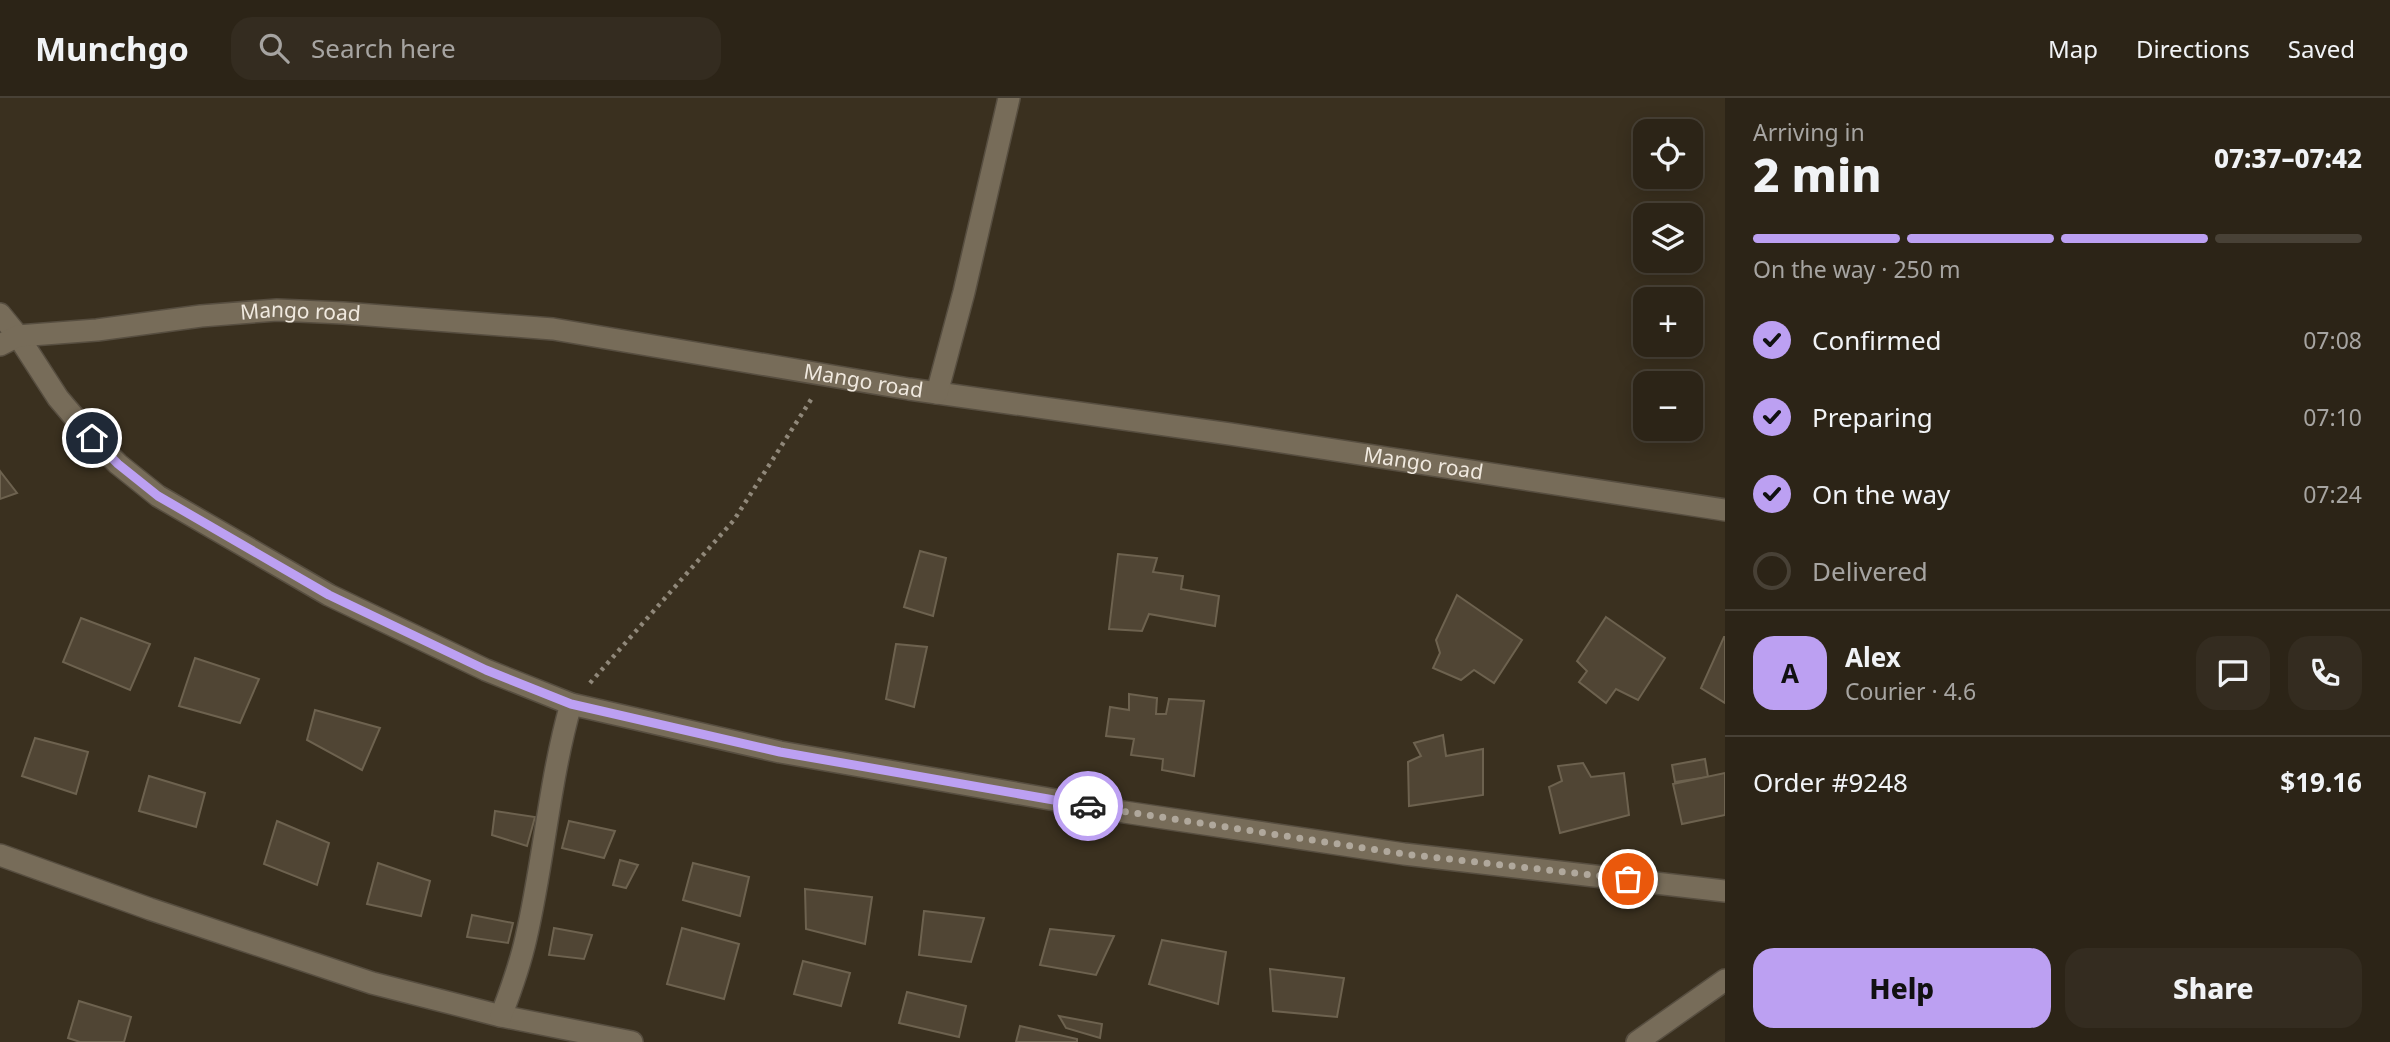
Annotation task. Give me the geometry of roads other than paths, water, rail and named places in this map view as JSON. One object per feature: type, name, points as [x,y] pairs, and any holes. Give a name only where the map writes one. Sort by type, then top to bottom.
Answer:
[{"type":"street","points":[[937,393],[964,292],[1009,98]]},
{"type":"street","name":"Mango road","points":[[9,341],[201,316],[277,310],[553,330],[937,393],[1230,434],[1725,510]]},
{"type":"street","points":[[0,314],[9,341],[92,438],[118,464],[158,496],[329,595],[486,670],[571,704],[780,752],[1124,812],[1404,854],[1725,891]]},
{"type":"street","points":[[501,1016],[527,937],[554,774],[571,704]]},
{"type":"street","points":[[0,855],[150,909],[372,983],[501,1016],[632,1042]]},
{"type":"street","points":[[1637,1042],[1725,980]]}]
